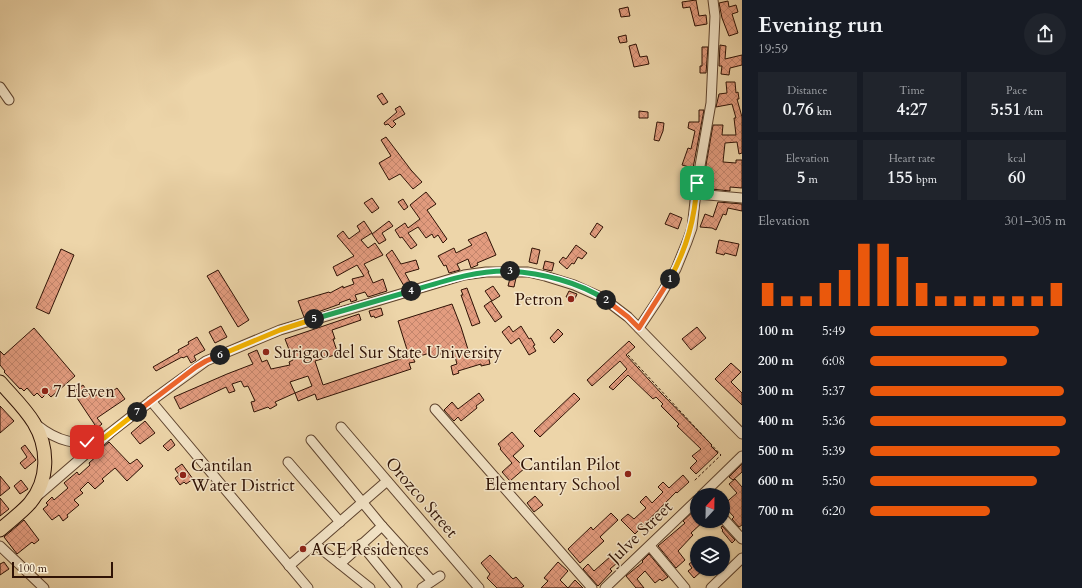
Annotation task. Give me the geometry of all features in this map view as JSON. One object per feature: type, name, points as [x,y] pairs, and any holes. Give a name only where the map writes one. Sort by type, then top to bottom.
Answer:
[{"type":"highway","points":[[0,382],[33,422],[40,434],[45,463],[41,485],[30,503],[0,530]]},
{"type":"street","points":[[639,328],[667,284],[687,242],[694,217],[698,178],[711,103],[715,23],[713,0]]},
{"type":"street","points":[[0,87],[9,100]]},
{"type":"street","points":[[697,194],[742,198]]},
{"type":"street","points":[[30,503],[104,438],[151,401],[206,361],[280,330],[464,275],[486,272],[528,272],[574,285],[603,298],[628,317],[742,434]]},
{"type":"street","points":[[151,401],[308,588]]},
{"type":"street","points":[[435,409],[592,588]]},
{"type":"street","points":[[33,422],[51,435],[64,440],[87,442],[104,438]]},
{"type":"street","name":"Orozco Street","points":[[341,428],[479,588]]},
{"type":"street","points":[[311,440],[382,526],[436,578],[422,588]]},
{"type":"street","points":[[709,488],[742,456]]},
{"type":"street","points":[[288,462],[340,522]]},
{"type":"street","points":[[290,566],[387,481]]},
{"type":"street","name":"Julve Street","points":[[605,588],[690,507]]},
{"type":"street","points":[[340,564],[382,526]]},
{"type":"street","points":[[730,526],[742,539]]},
{"type":"street","points":[[315,544],[370,588]]},
{"type":"street","points":[[361,544],[397,588]]},
{"type":"street","points":[[0,546],[44,588]]},
{"type":"street","points":[[650,546],[685,588]]},
{"type":"street","points":[[711,588],[742,558]]},
{"type":"path","points":[[628,355],[721,455],[694,481]]},
{"type":"building","points":[[696,0],[699,16],[706,15],[707,24],[695,26],[690,7],[683,8],[682,2]]},
{"type":"building","points":[[728,1],[729,7],[736,5],[738,12],[732,14],[738,33],[729,36],[722,18],[719,3]]},
{"type":"building","points":[[628,7],[630,16],[621,17],[619,9]]},
{"type":"building","points":[[626,35],[627,42],[620,43],[618,37]]},
{"type":"building","points":[[636,44],[640,57],[647,56],[649,64],[634,67],[629,46]]},
{"type":"building","points":[[720,45],[726,46],[725,59],[742,55],[742,65],[730,68],[729,75],[721,74],[722,66],[719,66]]},
{"type":"building","points":[[702,47],[708,47],[706,73],[700,73],[700,66],[702,66]]},
{"type":"building","points":[[726,82],[735,82],[736,93],[738,92],[739,99],[737,99],[742,117],[742,153],[739,154],[737,142],[725,143],[723,162],[736,163],[736,160],[742,160],[742,188],[730,187],[730,191],[702,188],[713,125],[723,125],[722,135],[736,135],[734,118],[736,118],[732,104],[716,107],[719,94],[727,93]]},
{"type":"building","points":[[382,93],[388,102],[383,105],[377,96]]},
{"type":"building","points":[[400,106],[405,114],[393,121],[396,124],[392,128],[388,124],[385,125],[384,123],[397,112],[395,109]]},
{"type":"building","points":[[699,110],[704,110],[693,168],[682,165],[688,148],[691,149],[695,131],[688,128],[689,122],[699,122]]},
{"type":"building","points":[[639,111],[648,112],[648,118],[639,118]]},
{"type":"building","points":[[657,122],[664,123],[659,141],[654,140]]},
{"type":"building","points":[[386,137],[422,182],[413,189],[400,174],[389,180],[379,163],[391,156],[381,140]]},
{"type":"building","points":[[426,192],[436,204],[427,210],[447,239],[443,243],[438,235],[434,238],[432,234],[426,238],[418,227],[408,233],[417,245],[411,249],[402,237],[400,238],[395,230],[405,223],[408,228],[420,219],[410,205]]},
{"type":"building","points":[[372,198],[379,208],[372,213],[364,203]]},
{"type":"building","points":[[403,199],[408,207],[404,210],[398,202]]},
{"type":"building","points":[[718,202],[742,204],[742,211],[728,208],[726,215],[723,214],[716,230],[712,228],[700,227],[705,214],[713,217]]},
{"type":"building","points":[[670,213],[682,218],[678,229],[665,224]]},
{"type":"building","points":[[364,221],[372,233],[361,240],[368,248],[375,243],[383,255],[364,264],[373,283],[383,279],[387,291],[368,297],[365,292],[355,295],[357,300],[351,302],[350,299],[304,317],[298,301],[329,292],[330,293],[343,286],[343,288],[354,284],[352,279],[364,276],[357,265],[337,276],[333,267],[354,256],[337,236],[343,231],[349,239],[360,231],[357,226]]},
{"type":"building","points":[[389,221],[393,226],[382,233],[386,240],[379,244],[372,234]]},
{"type":"building","points":[[597,223],[603,227],[595,238],[590,234]]},
{"type":"building","points":[[486,232],[496,255],[477,263],[478,265],[471,268],[468,259],[457,264],[460,270],[449,273],[446,265],[444,266],[438,256],[454,248],[456,253],[472,245],[468,240]]},
{"type":"building","points":[[719,240],[739,244],[736,256],[725,253],[724,255],[716,253]]},
{"type":"building","points":[[576,245],[587,253],[582,259],[578,257],[574,264],[572,263],[567,269],[559,262],[563,257],[566,259]]},
{"type":"building","points":[[532,248],[540,250],[537,264],[529,262]]},
{"type":"building","points":[[61,249],[74,255],[49,314],[36,308]]},
{"type":"building","points":[[392,250],[401,264],[416,260],[419,269],[405,273],[410,282],[404,286],[386,255]]},
{"type":"building","points":[[545,261],[554,263],[552,271],[543,269]]},
{"type":"building","points":[[218,270],[249,320],[238,327],[207,276]]},
{"type":"building","points":[[510,278],[516,278],[514,287],[508,286]]},
{"type":"building","points":[[493,286],[500,296],[492,301],[485,291]]},
{"type":"building","points":[[467,288],[480,323],[472,326],[461,295],[463,295],[461,290]]},
{"type":"building","points":[[569,291],[577,294],[574,301],[566,297]]},
{"type":"building","points":[[491,301],[502,317],[495,322],[484,306]]},
{"type":"building","points":[[452,304],[471,359],[488,355],[490,364],[481,366],[481,364],[458,371],[459,373],[453,375],[451,366],[457,364],[453,350],[431,357],[430,353],[413,358],[415,362],[409,363],[411,369],[317,400],[315,394],[298,401],[295,393],[275,402],[277,405],[270,409],[268,407],[254,412],[251,402],[255,401],[248,386],[244,387],[241,381],[232,384],[235,391],[229,393],[226,387],[180,409],[174,397],[253,364],[248,354],[257,350],[262,362],[267,360],[271,369],[290,365],[289,362],[293,360],[285,339],[359,314],[361,320],[332,330],[335,339],[333,339],[338,354],[315,361],[323,385],[409,356],[398,321]],"holes":[[[308,376],[312,386],[295,393],[290,382]]]},
{"type":"building","points":[[381,308],[383,315],[375,318],[374,316],[371,317],[369,311]]},
{"type":"building","points":[[221,326],[227,337],[215,343],[209,332]]},
{"type":"building","points":[[509,326],[513,332],[521,326],[529,339],[531,338],[535,345],[533,346],[536,351],[529,355],[519,338],[511,344],[502,332]]},
{"type":"building","points":[[697,327],[706,338],[691,350],[682,339]]},
{"type":"building","points":[[34,328],[75,376],[51,397],[47,393],[42,398],[37,393],[34,396],[27,388],[24,391],[21,388],[20,389],[4,372],[5,371],[0,365],[0,351],[4,355]]},
{"type":"building","points":[[558,329],[563,334],[554,343],[550,338]]},
{"type":"building","points":[[197,337],[205,350],[194,356],[196,360],[191,363],[187,356],[182,357],[156,371],[153,367],[179,352],[178,350],[189,344],[188,342]]},
{"type":"building","points":[[629,341],[635,347],[626,355],[718,453],[696,474],[690,468],[697,461],[692,456],[701,449],[677,426],[679,424],[661,406],[663,404],[656,397],[653,399],[628,375],[613,390],[609,387],[627,369],[620,361],[592,386],[587,380]]},
{"type":"building","points":[[731,363],[741,372],[731,382],[742,393],[742,405],[715,379]]},
{"type":"building","points":[[83,385],[92,398],[107,388],[110,393],[117,388],[125,399],[97,418],[102,424],[97,428],[73,392]]},
{"type":"building","points":[[479,393],[484,400],[461,421],[458,417],[454,421],[444,410],[452,402],[458,409]]},
{"type":"building","points":[[574,393],[580,399],[540,437],[534,431]]},
{"type":"building","points":[[0,406],[14,421],[0,433]]},
{"type":"building","points":[[145,421],[155,433],[140,444],[131,433]]},
{"type":"building","points":[[512,432],[524,446],[513,456],[525,468],[510,481],[502,472],[512,463],[500,449],[501,448],[498,444]]},
{"type":"building","points":[[171,439],[175,445],[168,451],[163,446]]},
{"type":"building","points":[[109,442],[130,464],[137,459],[143,466],[127,481],[115,468],[102,479],[104,481],[95,489],[88,482],[80,490],[83,493],[74,500],[79,505],[67,515],[68,517],[63,521],[59,515],[52,520],[43,509],[48,505],[46,503],[52,497],[54,500],[68,488],[64,483],[77,472],[79,475],[90,465],[89,463],[99,454],[97,452]]},
{"type":"building","points":[[25,445],[36,460],[25,469],[20,463],[27,457],[21,448]]},
{"type":"building","points":[[182,464],[193,479],[186,484],[184,482],[180,485],[175,478],[179,475],[175,469]]},
{"type":"building","points":[[742,464],[742,472],[733,480],[729,477]]},
{"type":"building","points":[[683,475],[689,482],[677,493],[676,492],[635,534],[621,520],[628,514],[634,519],[646,508],[640,502],[646,496],[652,503],[663,492],[658,487],[663,482],[669,488]]},
{"type":"building","points":[[0,476],[10,488],[0,496]]},
{"type":"building","points":[[735,479],[742,487],[742,525],[739,527],[732,519],[734,517],[730,513],[730,499],[737,493],[729,484]]},
{"type":"building","points":[[21,480],[28,489],[20,494],[14,486]]},
{"type":"building","points":[[535,496],[543,505],[534,512],[527,503]]},
{"type":"building","points":[[0,498],[9,509],[0,516]]},
{"type":"building","points":[[611,513],[618,520],[600,537],[604,541],[580,563],[568,549],[591,527],[593,530]]},
{"type":"building","points":[[690,514],[690,528],[696,528],[691,533],[693,535],[690,536],[690,538],[678,551],[685,560],[676,568],[658,546],[685,523],[683,521]]},
{"type":"building","points":[[24,520],[39,540],[34,544],[32,542],[17,554],[4,537]]},
{"type":"building","points":[[721,528],[724,528],[735,540],[732,543],[730,541],[730,536],[726,536],[722,531],[723,530]]},
{"type":"building","points":[[649,554],[668,577],[662,581],[660,579],[655,583],[645,571],[637,579],[644,588],[636,588],[626,576],[643,562],[642,561]]},
{"type":"building","points":[[490,555],[513,579],[516,577],[524,586],[521,588],[497,588],[487,578],[490,574],[481,563]]},
{"type":"building","points":[[611,556],[617,563],[610,569],[612,571],[598,586],[583,569],[588,564],[594,571]]},
{"type":"building","points":[[4,562],[9,569],[0,575],[0,564]]},
{"type":"building","points":[[558,562],[568,571],[560,580],[568,588],[541,588],[548,581],[544,578]]},
{"type":"building","points":[[575,580],[583,588],[568,588]]},
{"type":"place","name":"Petron","points":[[571,299]]},
{"type":"place","name":"Surigao del Sur State University","points":[[266,352]]},
{"type":"place","name":"7 Eleven","points":[[45,391]]},
{"type":"place","name":"Cantilan Pilot Elementary School","points":[[628,474]]},
{"type":"place","name":"Cantilan Water District","points":[[183,475]]},
{"type":"place","name":"ACE Residences","points":[[303,549]]},
{"type":"route","points":[[87,442],[104,438],[196,367],[206,361],[280,330],[464,275],[507,271],[528,272],[545,276],[590,291],[603,298],[628,317],[639,328],[676,269],[687,242],[694,217],[697,183]]}]
